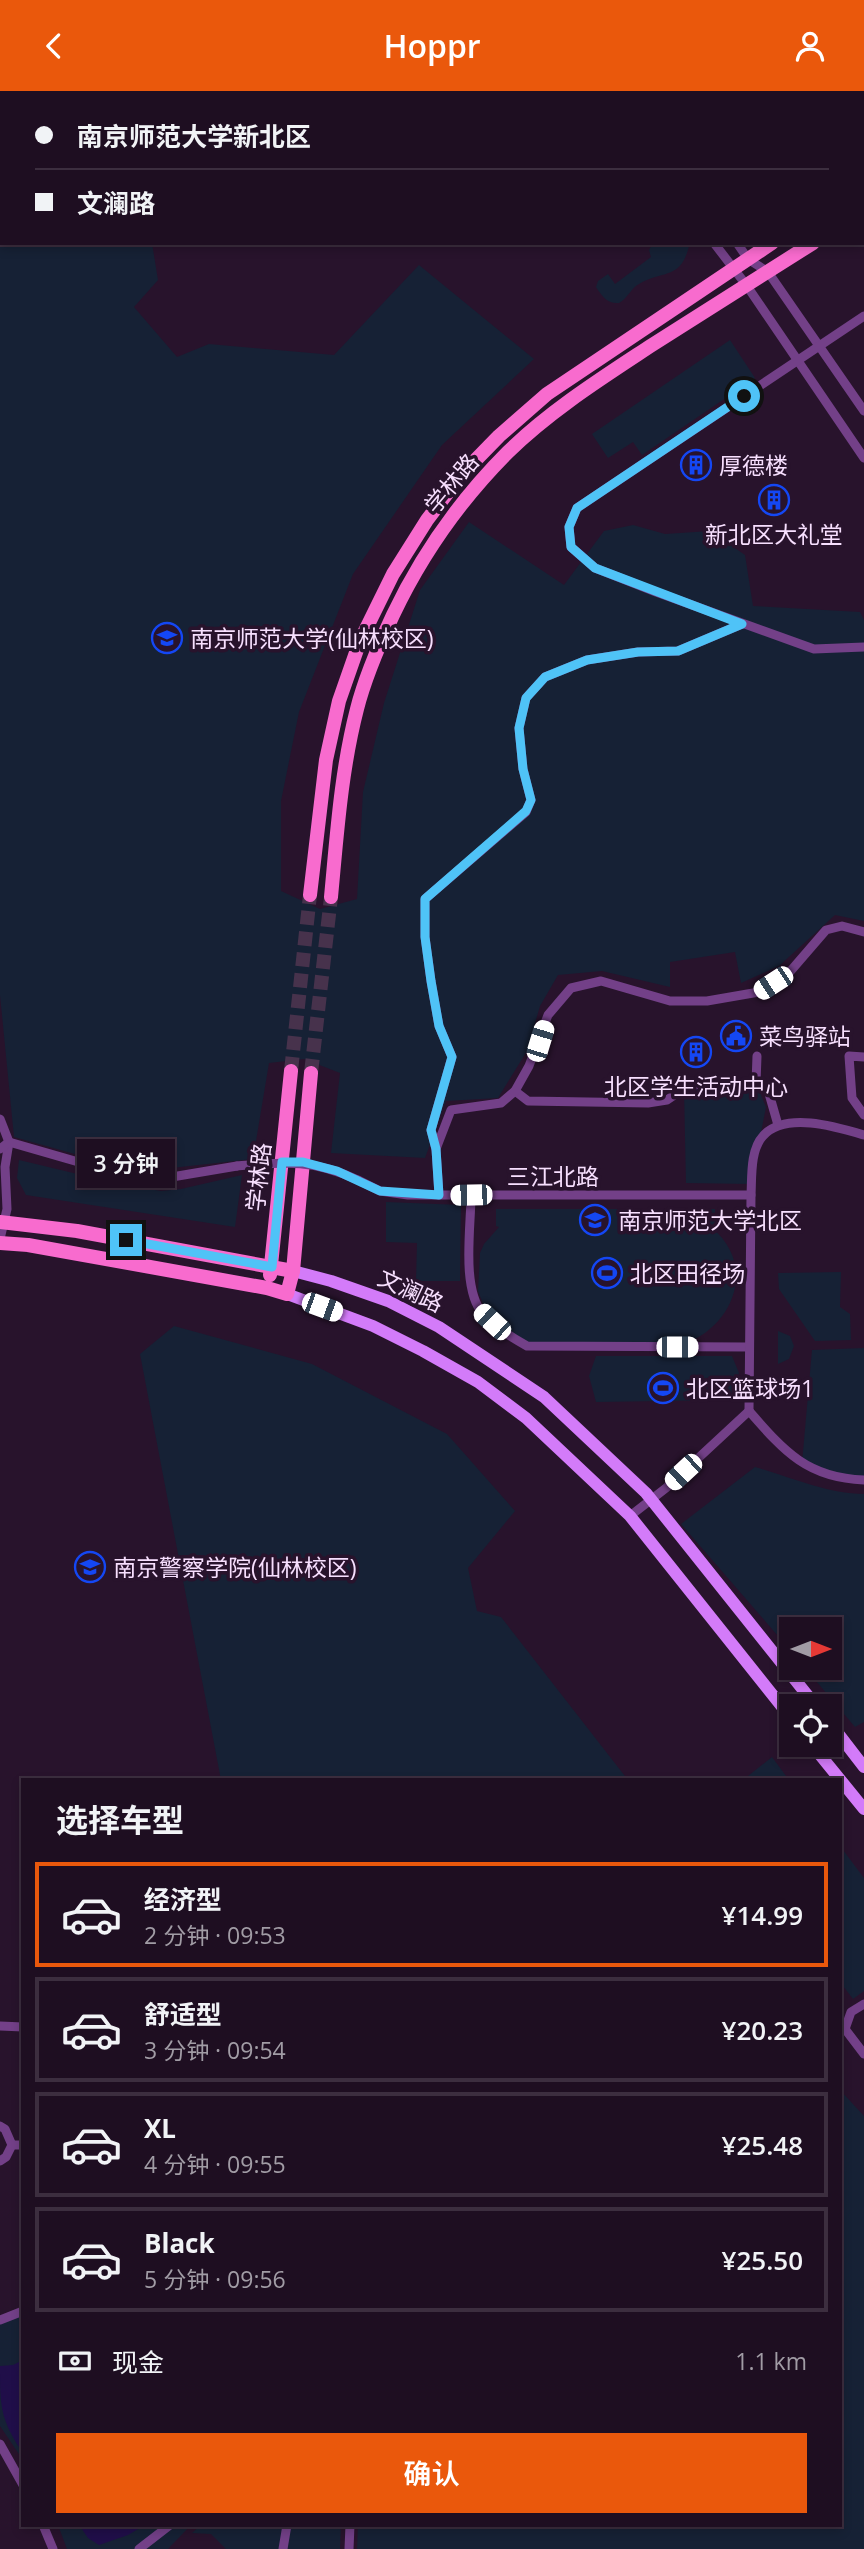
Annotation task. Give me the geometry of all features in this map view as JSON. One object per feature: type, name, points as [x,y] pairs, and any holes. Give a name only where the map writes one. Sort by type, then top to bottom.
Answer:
[{"type":"main road","name":"学林路","points":[[310,895],[326,760],[339,701],[360,641],[393,574],[427,520],[461,474],[547,394],[769,245]]},
{"type":"main road","name":"学林路","points":[[331,897],[344,765],[358,706],[378,649],[409,582],[442,528],[509,451],[558,408],[810,245]]},
{"type":"main road","name":"学林路","points":[[267,1288],[272,1267],[291,1071]]},
{"type":"main road","name":"学林路","points":[[287,1294],[293,1271],[312,1073]]},
{"type":"main road","name":"文澜路","points":[[1,1222],[77,1231],[293,1271],[388,1301],[439,1327],[544,1397],[650,1498],[806,1694]]},
{"type":"main road","points":[[0,1241],[267,1288],[373,1326],[478,1382],[526,1418],[630,1516],[779,1703]]},
{"type":"main road","points":[[842,1739],[864,1767]]},
{"type":"main road","points":[[822,1757],[839,1778]]},
{"type":"main road","points":[[842,1782],[864,1809]]},
{"type":"street","points":[[715,245],[747,286],[864,458]]},
{"type":"street","points":[[738,245],[748,259],[768,272],[864,411]]},
{"type":"street","points":[[864,316],[577,508],[569,527],[571,547],[595,568],[814,649],[864,647]]},
{"type":"street","points":[[439,1195],[436,1149],[431,1130],[452,1057],[439,1026],[431,981],[425,937],[425,899],[526,811],[531,800],[523,769],[519,728],[526,698],[545,677],[587,660],[638,652],[678,651],[742,624]]},
{"type":"street","points":[[436,1149],[451,1110],[501,1103],[515,1091],[529,1066],[548,1015],[571,988],[601,981],[670,1000],[707,1000],[759,992],[788,974],[827,930],[842,926],[864,932]]},
{"type":"street","points":[[756,1083],[757,1056]]},
{"type":"street","points":[[864,1057],[849,1056],[852,1098],[864,1115]]},
{"type":"street","points":[[515,1091],[528,1101],[639,1103],[667,1100],[690,1086],[756,1083],[768,1090],[778,1125]]},
{"type":"street","points":[[0,1119],[9,1142],[5,1167],[7,1209],[1,1222],[0,1241]]},
{"type":"street","points":[[864,1135],[832,1126],[803,1123],[778,1125],[762,1136],[754,1154],[751,1195],[749,1347],[749,1411],[776,1441],[818,1473],[840,1479],[864,1480]]},
{"type":"street","points":[[0,1149],[9,1142]]},
{"type":"street","name":"三江北路","points":[[9,1142],[127,1176],[160,1179],[237,1166],[303,1162],[337,1171],[380,1191],[439,1195],[751,1195]]},
{"type":"street","points":[[471,1195],[471,1292],[481,1312],[503,1333],[527,1346],[749,1347]]},
{"type":"street","points":[[630,1516],[666,1488],[749,1411]]},
{"type":"street","points":[[864,2004],[851,2012],[845,2029],[864,2055]]},
{"type":"street","points":[[0,2026],[21,2027]]},
{"type":"street","points":[[0,2126],[5,2129],[12,2145]]},
{"type":"street","points":[[12,2145],[21,2145]]},
{"type":"street","points":[[0,2161],[6,2157],[12,2145]]},
{"type":"street","points":[[0,2320],[21,2312]]},
{"type":"street","points":[[0,2444],[21,2481]]},
{"type":"street","points":[[44,2527],[53,2549]]},
{"type":"street","points":[[139,2549],[167,2527]]},
{"type":"street","points":[[283,2549],[287,2527]]},
{"type":"street","points":[[349,2549],[350,2527]]},
{"type":"shaded area","points":[[0,245],[152,245],[158,280],[134,307],[177,357],[209,344],[334,355],[419,265],[534,359],[442,445],[353,574],[299,712],[281,801],[281,891],[320,909],[357,899],[363,792],[384,703],[420,590],[469,522],[564,585],[604,531],[633,525],[665,534],[710,531],[745,555],[753,606],[860,612],[864,620],[864,921],[835,915],[779,966],[741,983],[735,952],[670,962],[670,987],[602,971],[558,975],[540,1006],[527,1051],[498,1098],[446,1101],[425,1158],[331,1153],[340,1073],[304,1059],[269,1063],[253,1159],[153,1170],[89,1158],[14,1137],[0,995]]},
{"type":"shaded area","points":[[652,245],[689,246],[686,257],[670,273],[639,284],[619,303],[605,299],[596,287],[598,281],[608,274],[615,284],[651,257],[649,250]]},
{"type":"shaded area","points":[[730,340],[755,378],[642,455],[633,442],[608,458],[592,434]]},
{"type":"shaded area","points":[[756,1083],[766,1107],[751,1184],[686,1183],[684,1090],[689,1085]]},
{"type":"shaded area","points":[[19,1160],[161,1191],[242,1175],[235,1227],[26,1195],[17,1178]]},
{"type":"shaded area","points":[[386,1202],[461,1205],[460,1281],[416,1281],[417,1243],[386,1242]]},
{"type":"shaded area","name":"北区田径场","points":[[496,1209],[715,1209],[715,1227],[712,1228],[726,1243],[734,1259],[734,1293],[727,1309],[716,1323],[684,1344],[525,1343],[494,1322],[478,1291],[480,1253],[499,1227],[496,1226]]},
{"type":"shaded area","points":[[841,1272],[840,1307],[850,1314],[851,1340],[815,1341],[779,1289],[778,1273]]},
{"type":"shaded area","points":[[174,1326],[312,1364],[447,1434],[515,1511],[468,1568],[477,1611],[501,1617],[626,1778],[221,1778],[140,1354]]},
{"type":"shaded area","points":[[778,1331],[790,1336],[794,1346],[789,1359],[778,1364]]},
{"type":"shaded area","points":[[864,1348],[864,1480],[802,1463],[812,1350]]},
{"type":"shaded area","name":"北区篮球场1","points":[[596,1356],[732,1356],[739,1373],[730,1400],[596,1402],[589,1376]]},
{"type":"shaded area","points":[[755,1467],[823,1488],[864,1494],[864,1722],[855,1727],[842,1712],[842,1694],[827,1694],[815,1680],[842,1680],[842,1617],[779,1617],[779,1637],[681,1524]]},
{"type":"shaded area","points":[[772,1757],[788,1778],[746,1778]]},
{"type":"shaded area","points":[[842,1849],[864,1878],[864,1991],[853,1999],[842,1985]]},
{"type":"shaded area","points":[[842,2092],[864,2116],[864,2549],[357,2549],[358,2527],[842,2527]]},
{"type":"shaded area","points":[[21,2316],[21,2457],[0,2426],[0,2321]]},
{"type":"shaded area","points":[[21,2361],[21,2450],[6,2421],[0,2392],[0,2366]]},
{"type":"shaded area","points":[[59,2527],[189,2527],[168,2549],[67,2549]]},
{"type":"shaded area","points":[[80,2527],[142,2527],[99,2545],[88,2538]]},
{"type":"shaded area","points":[[199,2527],[341,2527],[340,2549],[226,2549],[211,2534],[192,2533]]},
{"type":"tunnel","points":[[291,1071],[310,895]]},
{"type":"tunnel","points":[[311,1073],[331,897]]},
{"type":"place","name":"厚德楼","points":[[696,465]]},
{"type":"place","name":"新北区大礼堂","points":[[774,500]]},
{"type":"place","name":"南京师范大学(仙林校区)","points":[[167,638]]},
{"type":"place","name":"菜鸟驿站","points":[[736,1036]]},
{"type":"place","name":"北区学生活动中心","points":[[696,1052]]},
{"type":"place","name":"南京师范大学北区","points":[[595,1220]]},
{"type":"place","name":"北区田径场","points":[[607,1273]]},
{"type":"place","name":"北区篮球场1","points":[[663,1388]]},
{"type":"place","name":"南京警察学院(仙林校区)","points":[[90,1567]]},
{"type":"route","points":[[126,1240],[272,1267],[282,1162],[303,1162],[337,1171],[380,1191],[439,1195],[436,1149],[431,1130],[452,1057],[439,1026],[431,981],[425,937],[425,899],[526,811],[531,800],[523,769],[519,728],[526,698],[545,677],[587,660],[638,652],[678,651],[742,624],[595,568],[571,547],[569,527],[577,508],[744,396]]}]
